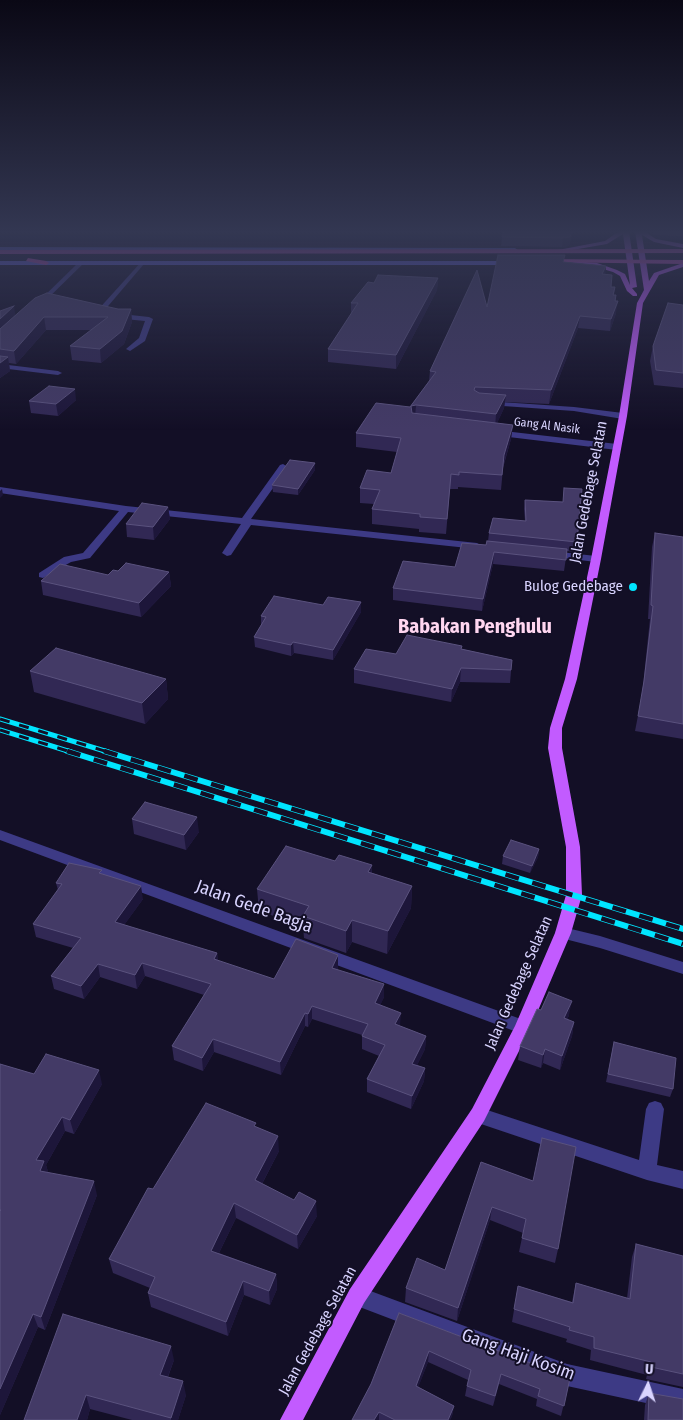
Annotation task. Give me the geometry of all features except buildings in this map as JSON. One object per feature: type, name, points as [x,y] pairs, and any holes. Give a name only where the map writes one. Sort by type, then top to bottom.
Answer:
[{"type":"main road","name":"Jalan Gedebage Selatan","points":[[291,1420],[358,1296],[478,1115],[523,1027],[563,933],[574,895],[573,847],[567,807],[554,748],[556,728],[571,679],[596,559],[623,416],[638,299]]},
{"type":"street","points":[[33,309],[45,297]]},
{"type":"street","points":[[112,297],[99,314],[149,320],[142,338],[130,349]]},
{"type":"street","points":[[0,366],[58,373]]},
{"type":"street","points":[[479,402],[574,409],[623,416]]},
{"type":"street","name":"Gang Al Nasik","points":[[484,432],[616,447]]},
{"type":"street","points":[[227,553],[283,467]]},
{"type":"street","points":[[0,490],[126,509],[490,548]]},
{"type":"street","points":[[43,575],[68,559],[86,556],[126,509]]},
{"type":"street","points":[[538,553],[596,559]]},
{"type":"street","name":"Jalan Gede Bagja","points":[[0,835],[523,1027]]},
{"type":"street","points":[[563,933],[600,942],[683,968]]},
{"type":"street","points":[[648,1171],[655,1109]]},
{"type":"street","points":[[478,1115],[648,1171],[683,1180]]},
{"type":"street","name":"Gang Haji Kosim","points":[[358,1296],[567,1375],[683,1400]]},
{"type":"railway","points":[[0,719],[108,752]]},
{"type":"railway","points":[[0,730],[71,752]]},
{"type":"railway","points":[[67,751],[683,944]]},
{"type":"railway","points":[[104,751],[683,929]]},
{"type":"place","name":"Bulog Gedebage","points":[[633,587]]},
{"type":"district","name":"Babakan Penghulu","points":[[475,627]]}]
